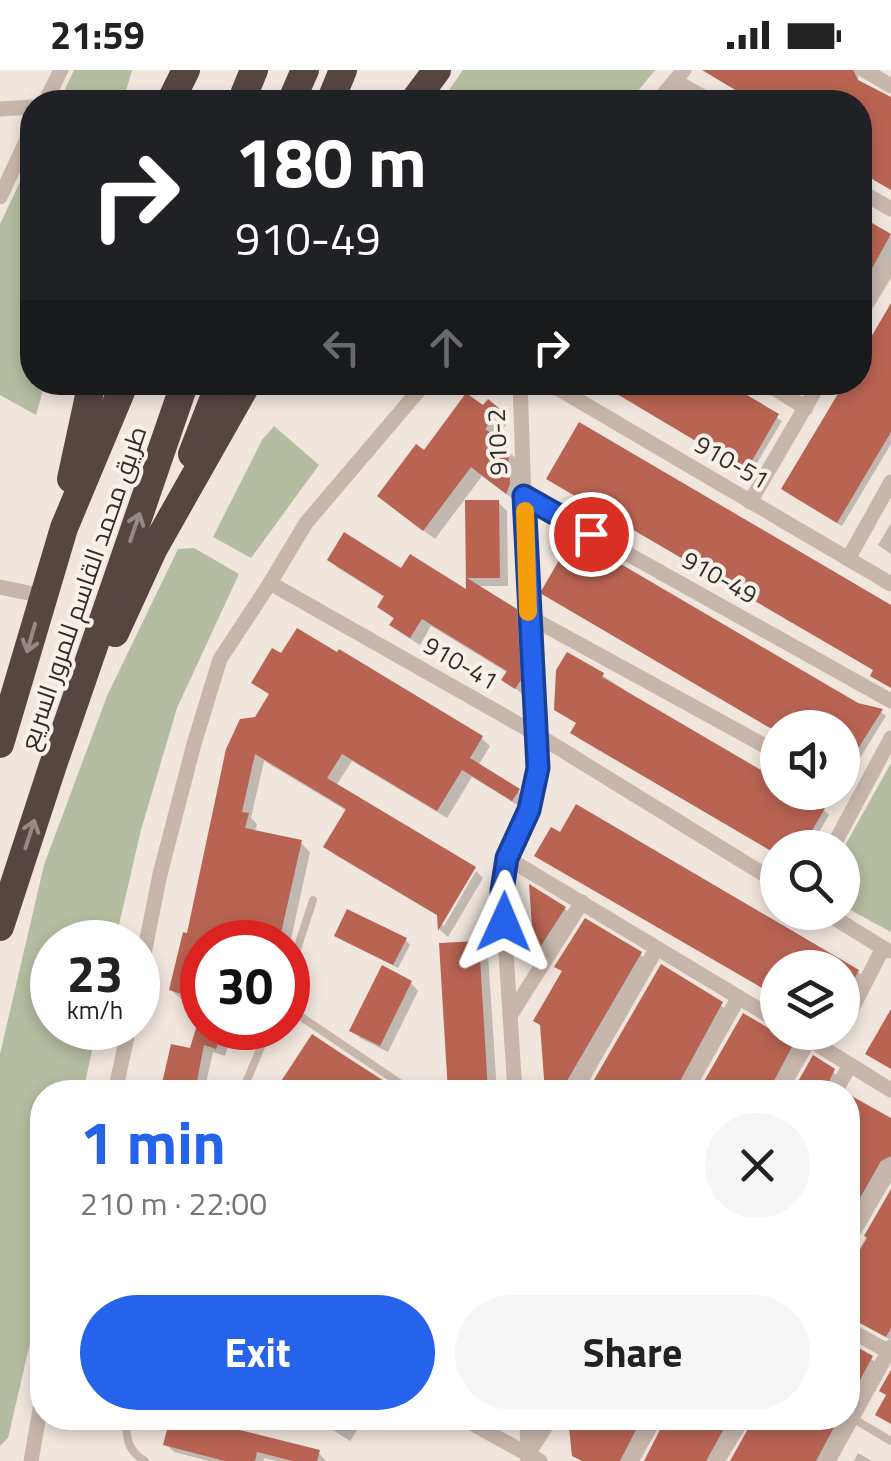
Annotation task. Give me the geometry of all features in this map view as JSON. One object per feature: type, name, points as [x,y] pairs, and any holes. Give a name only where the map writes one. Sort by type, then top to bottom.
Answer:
[{"type":"highway","points":[[422,90],[438,70]]},
{"type":"highway","points":[[64,528],[89,395]]},
{"type":"highway","name":"طريق محمد القاسم للمرور السريع","points":[[0,744],[64,528],[119,395]]},
{"type":"highway","name":"طريق محمد القاسم للمرور السريع","points":[[0,927],[181,395]]},
{"type":"highway","points":[[53,766],[154,548],[215,395]]},
{"type":"highway","points":[[154,548],[241,395]]},
{"type":"street","points":[[864,70],[891,86]]},
{"type":"street","points":[[0,196],[20,154]]},
{"type":"street","points":[[872,295],[891,263]]},
{"type":"street","points":[[151,920],[194,744],[220,658],[306,523],[415,395]]},
{"type":"street","name":"910-2","points":[[513,1080],[502,891],[507,858],[529,810],[538,768],[520,395]]},
{"type":"street","name":"910-51","points":[[569,395],[891,584]]},
{"type":"street","points":[[785,395],[806,408]]},
{"type":"street","points":[[750,502],[813,395]]},
{"type":"street","points":[[848,559],[891,482]]},
{"type":"street","name":"910-49","points":[[524,496],[891,701]]},
{"type":"street","name":"910-41","points":[[270,583],[536,734],[760,872]]},
{"type":"street","points":[[0,587],[43,596]]},
{"type":"street","points":[[528,616],[760,743]]},
{"type":"street","points":[[860,796],[891,738]]},
{"type":"street","points":[[507,858],[760,1010]]},
{"type":"street","points":[[510,1016],[582,902]]},
{"type":"street","points":[[854,930],[887,950],[860,998]]},
{"type":"street","points":[[581,1080],[657,948]]},
{"type":"street","points":[[691,1080],[738,997]]},
{"type":"street","points":[[117,1080],[124,1050]]},
{"type":"street","points":[[784,1080],[797,1050]]},
{"type":"street","points":[[825,1050],[891,1090]]},
{"type":"street","points":[[842,1080],[850,1065]]},
{"type":"street","points":[[860,1220],[891,1167]]},
{"type":"street","points":[[860,1335],[890,1351],[860,1404]]},
{"type":"street","points":[[31,1461],[37,1430]]},
{"type":"street","points":[[483,1430],[532,1458]]},
{"type":"street","points":[[528,1430],[532,1458]]},
{"type":"street","points":[[532,1458],[545,1430]]},
{"type":"street","points":[[631,1461],[648,1430]]},
{"type":"street","points":[[717,1461],[736,1430]]},
{"type":"street","points":[[828,1461],[845,1430]]},
{"type":"lane","points":[[307,920],[314,900]]},
{"type":"lane","points":[[310,1023],[395,1080]]},
{"type":"lane","points":[[247,1080],[260,1050]]},
{"type":"lane","points":[[860,1423],[891,1441]]},
{"type":"lane","points":[[126,1430],[132,1450],[145,1461]]},
{"type":"green space","points":[[74,70],[132,70],[126,90],[65,90]]},
{"type":"green space","points":[[463,70],[655,70],[639,90],[449,90]]},
{"type":"green space","points":[[20,182],[20,395],[42,395],[36,415],[0,395],[0,224]]},
{"type":"green space","points":[[274,426],[319,465],[251,558],[213,537],[262,440]]},
{"type":"green space","points":[[194,548],[239,574],[177,708],[141,830],[120,920],[31,920],[44,865],[107,696],[178,549]]},
{"type":"green space","points":[[891,763],[891,932],[860,915],[860,830],[854,830]]},
{"type":"green space","points":[[30,925],[30,1050],[92,1050],[86,1080],[30,1080],[30,1343],[8,1438],[0,1446],[0,1054]]},
{"type":"building","points":[[702,70],[853,70],[858,80],[891,97],[891,190],[872,179],[872,90],[735,90]]},
{"type":"building","points":[[872,223],[891,234],[872,268]]},
{"type":"building","points":[[891,303],[891,432],[837,523],[781,489],[837,395],[872,395],[872,335]]},
{"type":"building","points":[[465,395],[483,405],[488,399],[500,409],[485,429],[508,446],[510,484],[506,494],[471,467],[423,531],[377,496],[416,444],[424,450]]},
{"type":"building","points":[[619,395],[747,395],[779,414],[746,471]]},
{"type":"building","points":[[579,422],[891,605],[891,688],[870,676],[873,670],[546,479]]},
{"type":"building","points":[[465,500],[499,500],[500,578],[467,578],[517,609],[521,680],[515,689],[501,680],[507,671],[422,619],[410,638],[389,625],[394,618],[377,607],[384,596],[327,560],[344,532],[401,568],[410,554],[466,589]]},
{"type":"building","points":[[573,536],[858,703],[883,709],[860,745],[860,710],[760,710],[760,722],[540,593]]},
{"type":"building","points":[[297,628],[337,652],[339,649],[483,736],[470,758],[520,789],[512,801],[462,770],[437,811],[342,754],[327,778],[476,867],[438,931],[437,915],[323,847],[346,809],[255,754],[242,812],[249,813],[245,828],[302,840],[284,920],[190,920],[226,749],[240,719],[255,717],[269,694],[251,683],[272,648],[281,653]]},
{"type":"building","points":[[567,652],[604,673],[602,677],[760,769],[760,810],[824,810],[812,830],[760,830],[760,844],[570,733],[576,723],[554,710],[556,670]]},
{"type":"building","points":[[576,804],[760,912],[760,930],[791,930],[825,950],[760,950],[760,987],[534,856],[551,827],[560,832]]},
{"type":"building","points":[[529,884],[566,907],[535,955],[534,954]]},
{"type":"building","points":[[347,909],[407,938],[393,965],[334,936]]},
{"type":"building","points":[[585,918],[642,952],[567,1080],[544,1080],[540,1025],[533,1021],[562,971],[554,967]]},
{"type":"building","points":[[479,941],[487,1080],[447,1080],[439,943]]},
{"type":"building","points":[[180,944],[180,993],[169,990]]},
{"type":"building","points":[[661,964],[723,1002],[681,1080],[594,1080]]},
{"type":"building","points":[[382,965],[412,981],[380,1046],[349,1031]]},
{"type":"building","points":[[891,1009],[891,1069],[865,1054]]},
{"type":"building","points":[[743,1013],[760,1023],[760,1050],[790,1050],[774,1080],[705,1080]]},
{"type":"building","points":[[312,1034],[382,1080],[282,1080],[302,1050],[310,1050]]},
{"type":"building","points":[[171,1044],[180,1046],[180,1050],[203,1050],[197,1080],[163,1080]]},
{"type":"building","points":[[813,1055],[835,1069],[830,1080],[799,1080]]},
{"type":"building","points":[[860,1101],[891,1118],[891,1156],[881,1161],[860,1198]]},
{"type":"building","points":[[891,1189],[891,1328],[886,1337],[860,1323],[860,1250],[867,1238],[864,1236]]},
{"type":"building","points":[[860,1349],[873,1356],[860,1380]]},
{"type":"building","points":[[891,1370],[891,1424],[875,1415],[886,1395],[879,1391]]},
{"type":"building","points":[[167,1430],[240,1430],[320,1450],[317,1461],[293,1461],[257,1452],[255,1461],[225,1461],[163,1445]]},
{"type":"building","points":[[569,1430],[636,1430],[620,1461],[582,1461],[572,1456]]},
{"type":"building","points":[[660,1430],[723,1430],[706,1461],[644,1461]]},
{"type":"building","points":[[747,1430],[833,1430],[816,1461],[730,1461]]},
{"type":"slow traffic","points":[[525,511],[528,612]]},
{"type":"route","points":[[504,922],[502,891],[507,858],[529,810],[538,768],[524,496],[591,534]]}]
